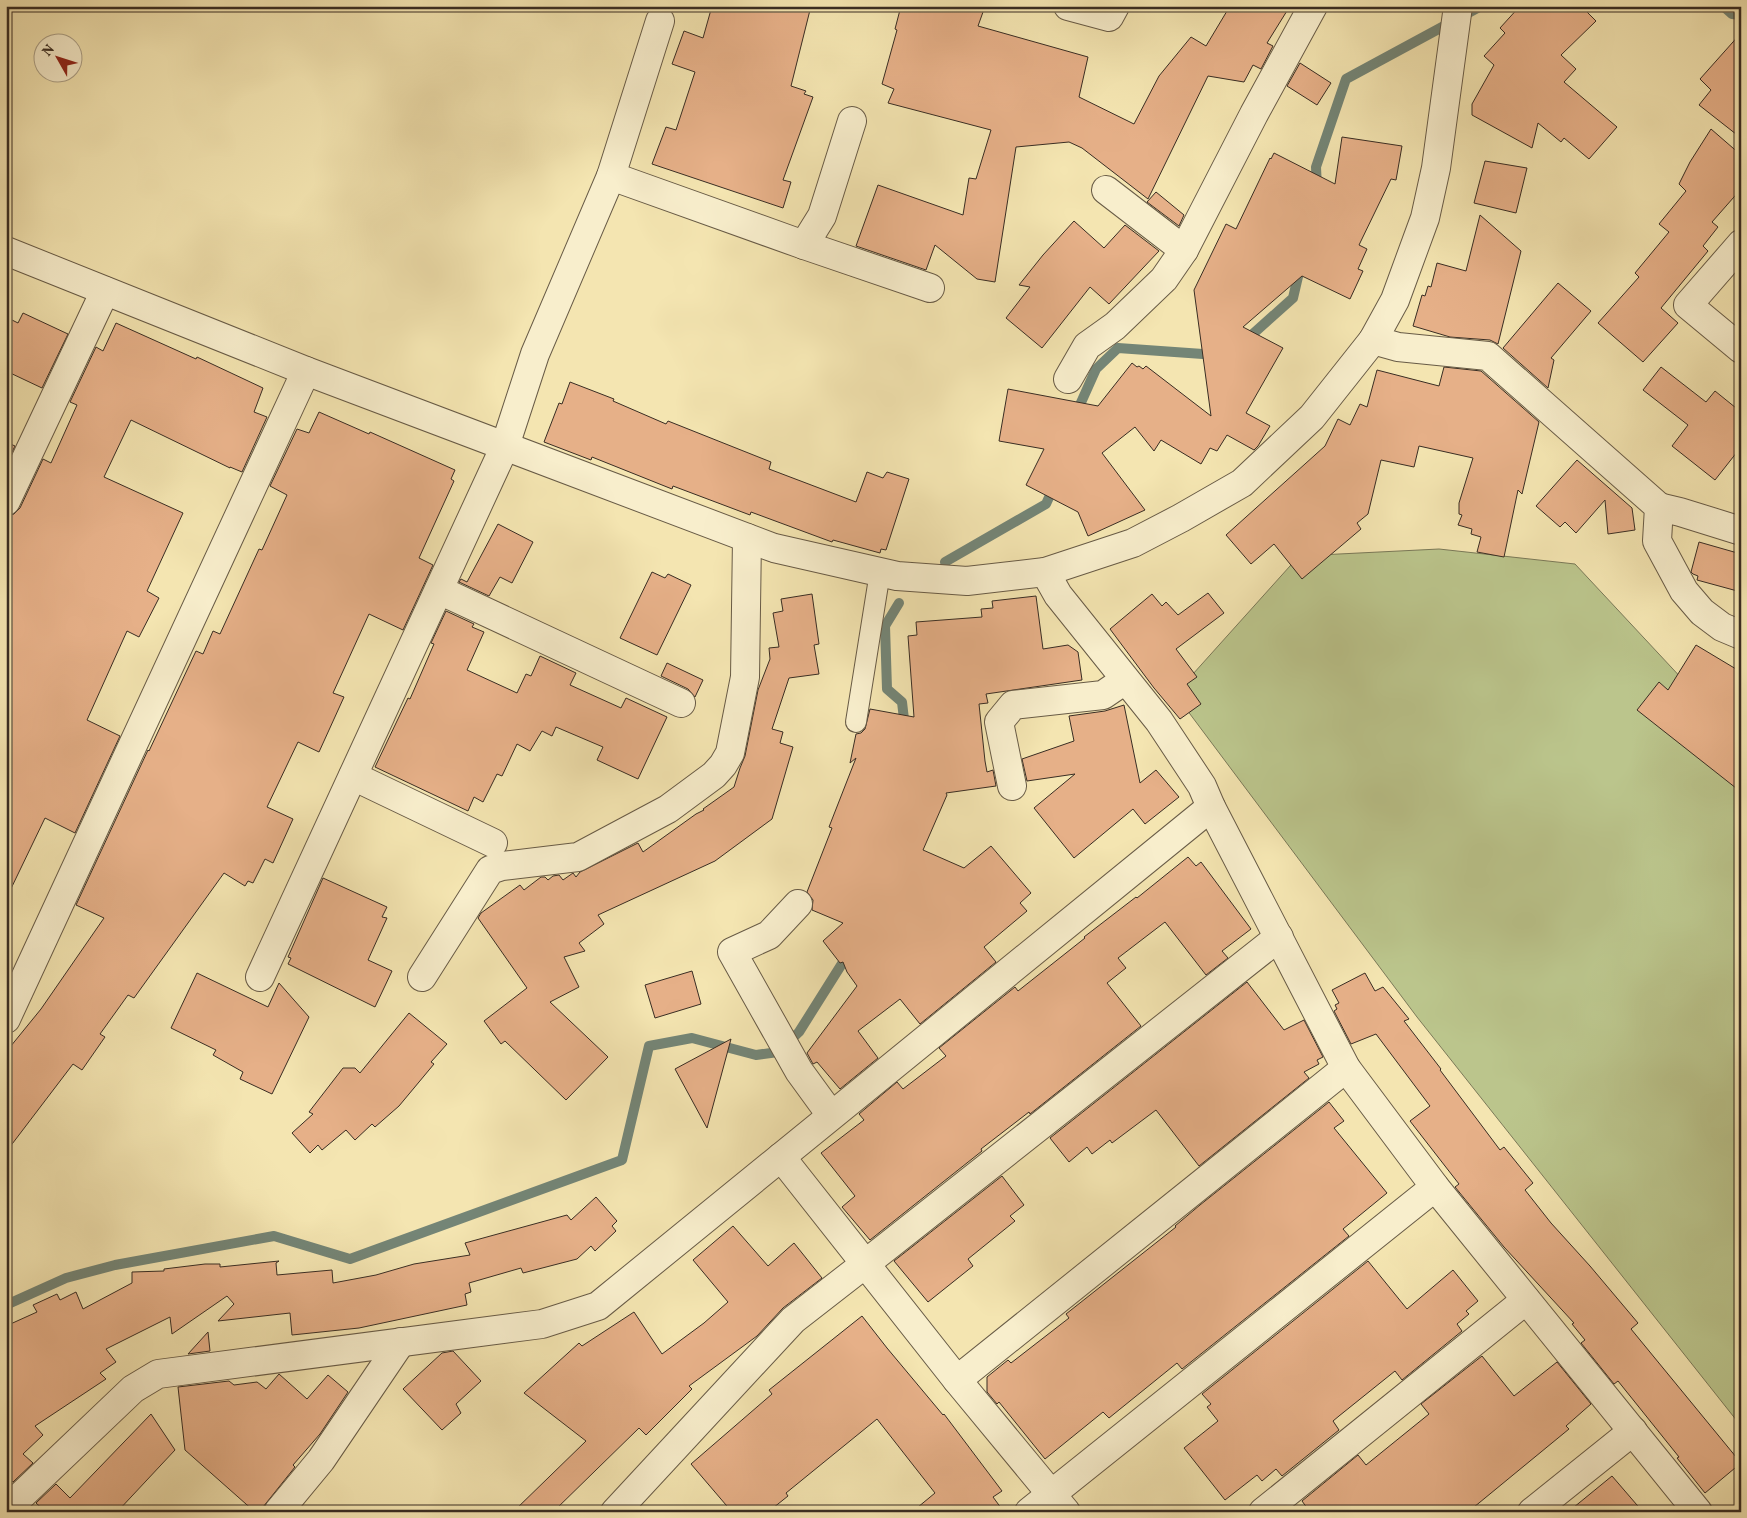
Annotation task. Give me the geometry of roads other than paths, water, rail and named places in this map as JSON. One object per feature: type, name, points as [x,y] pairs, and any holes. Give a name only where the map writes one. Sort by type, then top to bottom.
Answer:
[{"type":"street","points":[[1068,6],[1109,16],[1115,6]]},
{"type":"street","points":[[1068,380],[1087,346],[1115,326],[1164,279],[1184,250],[1254,114],[1313,6]]},
{"type":"street","points":[[6,251],[306,371],[774,548],[897,576],[967,581],[1045,572],[1132,543],[1181,518],[1242,483],[1312,417],[1373,340],[1396,300],[1425,218],[1436,168],[1458,6]]},
{"type":"street","points":[[260,977],[505,446],[534,354],[610,176],[660,21]]},
{"type":"street","points":[[804,245],[822,216],[852,121]]},
{"type":"street","points":[[610,176],[930,288]]},
{"type":"street","points":[[1106,190],[1184,250]]},
{"type":"street","points":[[1741,244],[1688,304],[1741,350]]},
{"type":"street","points":[[6,501],[105,291]]},
{"type":"street","points":[[1373,340],[1398,347],[1488,356],[1658,507],[1741,531]]},
{"type":"street","points":[[6,1019],[306,371]]},
{"type":"street","points":[[1658,507],[1657,541],[1684,591],[1702,612],[1722,627],[1741,635]]},
{"type":"street","points":[[422,977],[490,870],[502,866],[578,857],[668,809],[714,775],[723,765],[730,753],[745,677],[746,538]]},
{"type":"street","points":[[1045,572],[1058,595],[1159,721],[1202,786],[1211,807],[1346,1068],[1435,1187],[1698,1512]]},
{"type":"street","points":[[439,590],[681,703]]},
{"type":"street","points":[[1012,786],[1000,722],[1013,705],[1103,695],[1125,680]]},
{"type":"street","points":[[353,776],[493,843]]},
{"type":"street","points":[[6,1510],[133,1389],[158,1374],[542,1324],[598,1306],[1211,807]]},
{"type":"street","points":[[798,904],[769,935],[732,952],[799,1071],[831,1115]]},
{"type":"street","points":[[615,1512],[793,1320],[1279,937]]},
{"type":"street","points":[[957,1380],[1346,1068]]},
{"type":"street","points":[[781,1157],[957,1380],[1059,1503]]},
{"type":"street","points":[[1029,1512],[1059,1503],[1435,1187]]},
{"type":"street","points":[[1263,1512],[1526,1300]]},
{"type":"street","points":[[278,1512],[321,1460],[401,1342]]},
{"type":"street","points":[[1532,1512],[1633,1431]]},
{"type":"lane","points":[[856,722],[880,572]]},
{"type":"waterway","points":[[1317,188],[1316,167],[1346,79],[1481,6]]},
{"type":"waterway","points":[[1723,6],[1732,14],[1741,15]]},
{"type":"waterway","points":[[1245,341],[1293,298],[1300,268]]},
{"type":"waterway","points":[[1078,414],[1079,407],[1096,369],[1118,348],[1217,355]]},
{"type":"waterway","points":[[945,562],[1046,504],[1055,484]]},
{"type":"waterway","points":[[899,603],[885,626],[887,689],[902,702],[905,728]]},
{"type":"waterway","points":[[6,1305],[66,1278],[115,1265],[274,1236],[350,1259],[622,1160],[649,1046],[692,1038],[756,1055],[778,1052],[799,1032],[850,951]]}]
